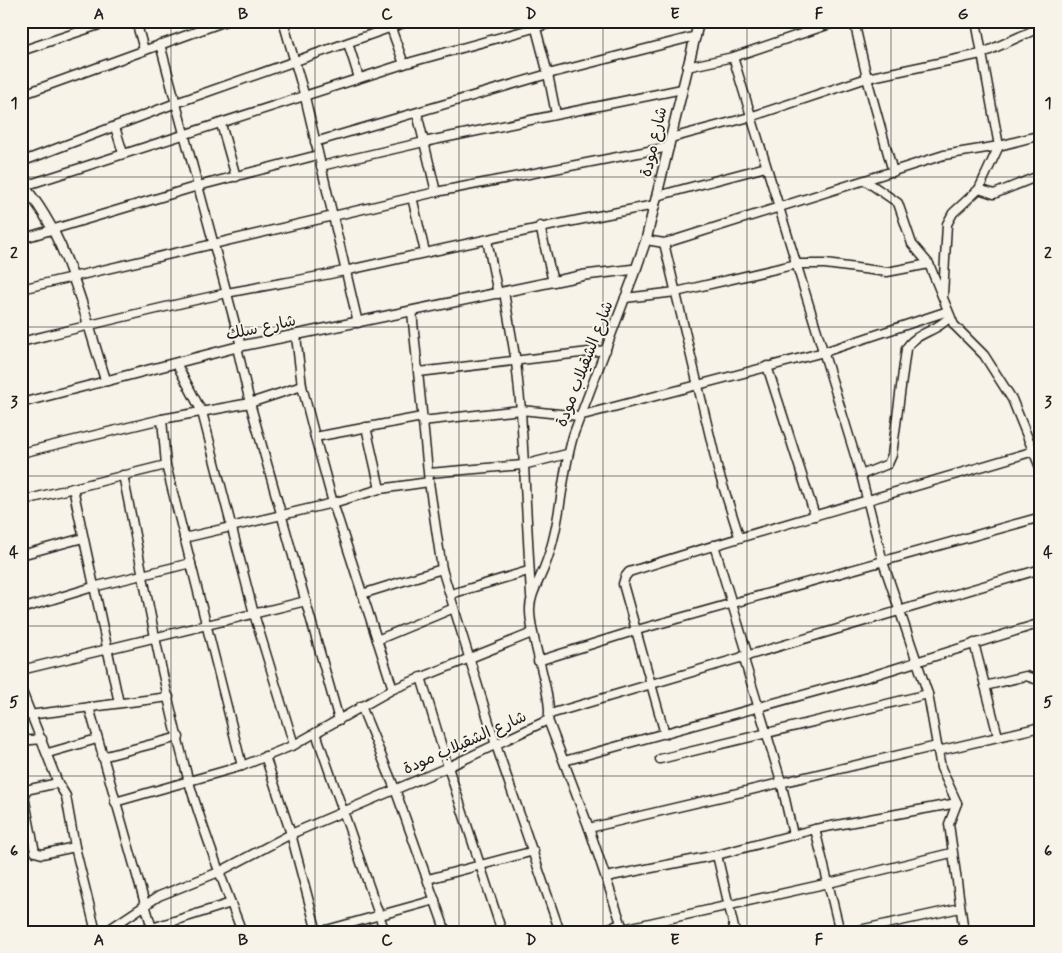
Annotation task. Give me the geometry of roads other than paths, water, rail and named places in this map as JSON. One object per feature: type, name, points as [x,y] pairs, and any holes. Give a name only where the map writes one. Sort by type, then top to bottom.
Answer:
[{"type":"street","points":[[21,51],[111,21]]},
{"type":"street","points":[[136,21],[144,50]]},
{"type":"street","points":[[21,94],[226,21]]},
{"type":"street","points":[[283,21],[305,96],[358,323]]},
{"type":"street","points":[[21,162],[176,104],[409,21]]},
{"type":"street","points":[[21,403],[106,381],[73,277],[52,230],[23,185],[221,124],[404,64],[535,25],[559,21]]},
{"type":"street","name":"شارع مودة","points":[[636,269],[646,240],[699,21]]},
{"type":"street","points":[[687,67],[733,57],[839,21]]},
{"type":"street","points":[[854,21],[867,78],[893,172]]},
{"type":"street","points":[[943,299],[947,224],[953,213],[979,189],[999,146],[980,54],[976,21]]},
{"type":"street","points":[[535,25],[556,114]]},
{"type":"street","points":[[21,289],[333,215],[670,142],[867,78],[980,54],[1041,27]]},
{"type":"street","points":[[391,28],[404,64]]},
{"type":"street","points":[[315,142],[548,74],[696,36]]},
{"type":"street","points":[[348,43],[359,78]]},
{"type":"street","points":[[160,44],[227,293],[250,403],[340,720]]},
{"type":"street","points":[[733,57],[861,475],[866,502],[883,562],[928,694],[941,768],[956,803],[949,824],[951,853],[964,932]]},
{"type":"street","points":[[321,166],[424,142],[682,89]]},
{"type":"street","points":[[417,113],[436,192]]},
{"type":"street","points":[[221,124],[236,177]]},
{"type":"street","points":[[115,127],[124,153]]},
{"type":"street","points":[[646,240],[664,243],[944,155],[999,146],[1041,135]]},
{"type":"street","points":[[21,239],[198,186],[318,155]]},
{"type":"street","points":[[21,342],[227,293],[347,271],[425,252],[487,240],[656,200],[766,167]]},
{"type":"street","points":[[979,189],[994,194],[1041,175]]},
{"type":"street","points":[[866,181],[898,203],[912,244],[929,264],[949,314],[960,333],[989,362],[994,374],[1012,399],[1041,470]]},
{"type":"street","points":[[412,198],[425,252]]},
{"type":"street","points":[[540,226],[553,282]]},
{"type":"street","points":[[487,240],[516,362],[521,410],[531,602]]},
{"type":"street","points":[[664,243],[718,470],[739,536]]},
{"type":"street","points":[[625,298],[676,292],[797,264],[825,264],[887,272],[929,264]]},
{"type":"street","name":"شارع سلك","points":[[106,381],[239,346],[296,336],[600,272],[636,269]]},
{"type":"street","name":"شارع الشقيلاب مودة","points":[[105,932],[159,896],[219,872],[291,834],[344,810],[448,768],[549,717],[532,634],[531,602],[556,535],[567,454],[579,416],[636,269]]},
{"type":"street","points":[[412,312],[429,482],[442,569],[496,745],[534,851],[560,932]]},
{"type":"street","points":[[315,436],[422,419],[521,410],[579,416],[824,352],[949,314]]},
{"type":"street","points":[[861,475],[888,464],[892,455],[906,349],[913,339],[941,326],[949,314]]},
{"type":"street","points":[[296,336],[302,386],[333,503],[393,689]]},
{"type":"street","points":[[419,372],[606,350]]},
{"type":"street","points":[[176,363],[202,412],[230,527],[254,614],[294,745]]},
{"type":"street","points":[[767,366],[815,516]]},
{"type":"street","points":[[21,452],[162,418],[250,403],[302,386]]},
{"type":"street","points":[[162,418],[166,465],[242,766]]},
{"type":"street","points":[[366,427],[380,489]]},
{"type":"street","points":[[665,734],[623,584],[629,572],[739,536],[866,502],[1034,451]]},
{"type":"street","points":[[429,473],[524,465],[567,454]]},
{"type":"street","points":[[21,501],[166,465]]},
{"type":"street","points":[[123,475],[156,638],[190,782],[219,872],[242,932]]},
{"type":"street","points":[[184,538],[333,503],[380,489],[429,482]]},
{"type":"street","points":[[73,488],[119,703]]},
{"type":"street","points":[[538,661],[637,630],[1041,517]]},
{"type":"street","points":[[21,556],[83,538]]},
{"type":"street","points":[[714,545],[732,603],[757,708],[781,781],[794,835]]},
{"type":"street","points":[[21,609],[93,586],[191,563]]},
{"type":"street","points":[[362,594],[442,569]]},
{"type":"street","points":[[623,929],[549,717],[746,656],[1041,569]]},
{"type":"street","points":[[451,594],[528,571]]},
{"type":"street","points":[[21,670],[306,601]]},
{"type":"street","points":[[377,640],[454,608]]},
{"type":"street","points":[[564,761],[918,662],[1041,623]]},
{"type":"street","points":[[115,802],[242,766],[294,745],[393,689],[532,634]]},
{"type":"street","points":[[974,644],[998,736]]},
{"type":"street","points":[[985,686],[1026,676],[1035,679],[1041,678]]},
{"type":"street","points":[[421,677],[448,768],[502,932]]},
{"type":"street","points":[[21,689],[48,753],[58,783],[66,796],[75,847],[96,932]]},
{"type":"street","points":[[660,759],[928,694]]},
{"type":"street","points":[[21,716],[169,697]]},
{"type":"street","points":[[361,706],[395,789],[446,932]]},
{"type":"street","points":[[89,707],[153,930],[231,903]]},
{"type":"street","points":[[589,828],[781,781],[1041,727]]},
{"type":"street","points":[[316,733],[385,932]]},
{"type":"street","points":[[102,757],[179,737]]},
{"type":"street","points":[[21,741],[42,738]]},
{"type":"street","points":[[48,753],[97,739]]},
{"type":"street","points":[[265,756],[291,834],[318,932],[380,917],[435,900]]},
{"type":"street","points":[[58,783],[22,791],[35,852],[42,854],[75,847]]},
{"type":"street","points":[[606,877],[717,854],[815,829],[956,803]]},
{"type":"street","points":[[815,829],[840,932]]},
{"type":"street","points":[[428,879],[534,851]]},
{"type":"street","points":[[596,932],[623,929],[730,906],[951,853]]},
{"type":"street","points":[[717,854],[735,932]]},
{"type":"street","points":[[850,932],[960,908]]},
{"type":"waterway","points":[[21,920],[34,932]]}]
